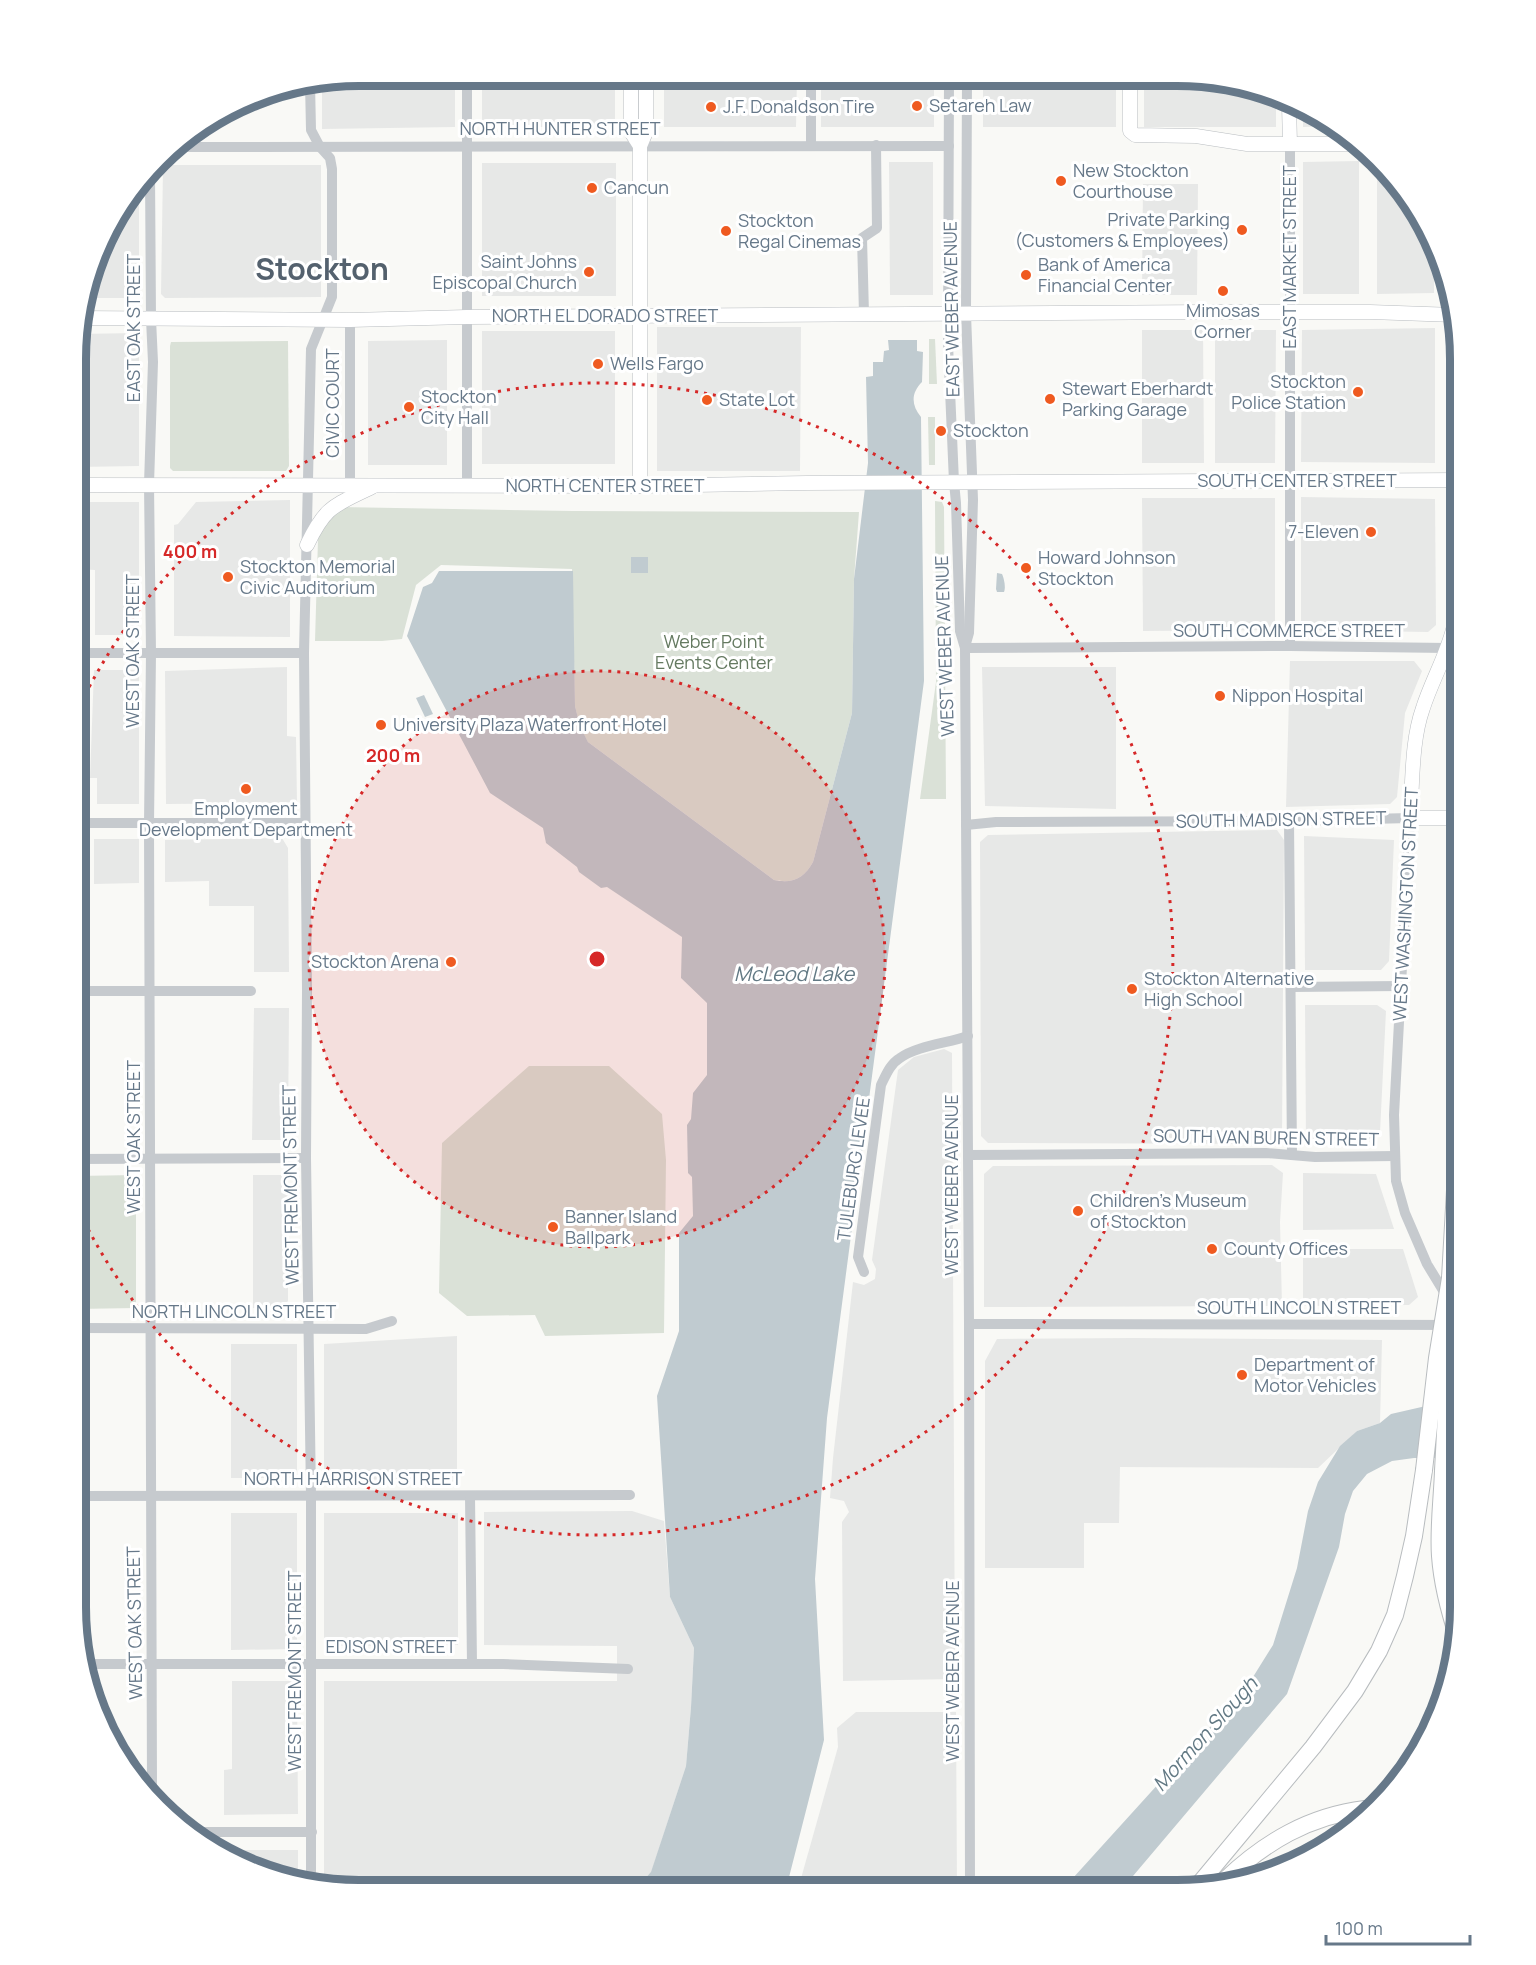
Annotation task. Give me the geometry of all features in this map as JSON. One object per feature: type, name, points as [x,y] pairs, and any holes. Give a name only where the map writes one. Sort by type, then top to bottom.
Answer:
[{"type":"highway","points":[[1204,1878],[1313,1747],[1355,1691],[1379,1651],[1395,1615],[1414,1536],[1437,1358],[1450,1278]]},
{"type":"highway","points":[[1450,1278],[1450,1349],[1440,1553],[1445,1592],[1450,1610]]},
{"type":"highway","points":[[1233,1874],[1252,1856],[1290,1832],[1327,1816],[1360,1810]]},
{"type":"main road","points":[[631,86],[631,132],[640,146]]},
{"type":"main road","points":[[640,486],[640,146],[646,131],[646,86]]},
{"type":"main road","points":[[1130,86],[1130,131],[1141,136],[1196,136],[1247,144],[1347,144]]},
{"type":"main road","name":"EAST MARKET STREET","points":[[1288,109],[1290,144]]},
{"type":"main road","name":"NORTH EL DORADO STREET","points":[[89,318],[350,320],[467,317],[1370,312],[1447,315]]},
{"type":"main road","name":"SOUTH CENTER STREET","points":[[1133,482],[1450,480]]},
{"type":"main road","name":"NORTH CENTER STREET","points":[[86,485],[467,487],[1133,482]]},
{"type":"main road","points":[[307,545],[318,522],[328,510],[375,486]]},
{"type":"main road","name":"WEST WASHINGTON STREET","points":[[1410,818],[1417,730],[1422,708],[1450,641]]},
{"type":"main road","name":"SOUTH MADISON STREET","points":[[1410,818],[1450,818]]},
{"type":"street","points":[[467,86],[467,487]]},
{"type":"street","points":[[810,86],[810,146]]},
{"type":"street","name":"EAST WEBER AVENUE","points":[[949,86],[948,314],[954,482]]},
{"type":"street","name":"EAST WEBER AVENUE","points":[[965,648],[969,633],[972,482],[966,314],[967,86]]},
{"type":"street","name":"WEST FREMONT STREET","points":[[309,90],[311,130],[330,158],[332,169],[332,297],[310,349],[304,653],[308,989],[306,1158],[310,1329],[312,1664],[311,1875]]},
{"type":"street","name":"EAST MARKET STREET","points":[[1290,144],[1290,646]]},
{"type":"street","points":[[864,314],[862,238],[877,228],[876,145]]},
{"type":"street","name":"NORTH HUNTER STREET","points":[[186,147],[949,146]]},
{"type":"street","name":"EAST OAK STREET","points":[[149,484],[153,362],[150,319],[150,182]]},
{"type":"street","name":"CIVIC COURT","points":[[350,320],[350,486]]},
{"type":"street","name":"WEST WEBER AVENUE","points":[[954,482],[960,631],[965,648],[970,1880]]},
{"type":"street","name":"WEST OAK STREET","points":[[149,484],[152,1786]]},
{"type":"street","name":"SOUTH COMMERCE STREET","points":[[965,648],[1290,646],[1448,648]]},
{"type":"street","points":[[86,653],[304,653]]},
{"type":"street","name":"SOUTH MADISON STREET","points":[[966,825],[996,822],[1289,821],[1410,818]]},
{"type":"street","name":"WEST WASHINGTON STREET","points":[[1410,818],[1394,1115],[1396,1181],[1405,1213],[1427,1264],[1450,1302]]},
{"type":"street","points":[[1289,821],[1292,1155]]},
{"type":"street","points":[[86,823],[305,823]]},
{"type":"street","points":[[1291,987],[1401,986]]},
{"type":"street","points":[[86,991],[251,991]]},
{"type":"street","name":"TULEBURG LEVEE","points":[[864,1272],[858,1257],[881,1085],[888,1070],[899,1058],[910,1052],[968,1036]]},
{"type":"street","name":"SOUTH VAN BUREN STREET","points":[[968,1155],[1137,1153],[1315,1157],[1395,1156]]},
{"type":"street","points":[[86,1159],[306,1158]]},
{"type":"street","name":"NORTH LINCOLN STREET","points":[[86,1328],[366,1329],[392,1321]]},
{"type":"street","name":"SOUTH LINCOLN STREET","points":[[969,1324],[1450,1325]]},
{"type":"street","name":"NORTH HARRISON STREET","points":[[86,1496],[630,1495]]},
{"type":"street","points":[[470,1496],[472,1664]]},
{"type":"street","name":"EDISON STREET","points":[[92,1664],[472,1664],[628,1669]]},
{"type":"street","points":[[206,1832],[312,1832]]},
{"type":"shaded area","points":[[341,86],[455,86],[455,127],[322,129],[322,88]]},
{"type":"shaded area","points":[[482,86],[615,86],[615,127],[482,127]]},
{"type":"shaded area","points":[[664,86],[797,86],[796,127],[664,127]]},
{"type":"shaded area","points":[[821,86],[934,86],[934,127],[821,127]]},
{"type":"shaded area","points":[[983,86],[1116,86],[1116,127],[983,127]]},
{"type":"shaded area","points":[[1144,86],[1213,88],[1276,104],[1276,127],[1144,127]]},
{"type":"shaded area","points":[[1303,116],[1321,126],[1303,127]]},
{"type":"shaded area","points":[[1359,161],[1359,294],[1303,294],[1303,162]]},
{"type":"shaded area","points":[[889,162],[933,162],[933,295],[890,295]]},
{"type":"shaded area","points":[[482,163],[616,163],[616,296],[482,296]]},
{"type":"shaded area","points":[[165,165],[321,165],[321,297],[165,298],[161,294],[163,169]]},
{"type":"shaded area","points":[[1377,172],[1414,222],[1430,254],[1434,265],[1434,293],[1377,294]]},
{"type":"shaded area","points":[[1143,184],[1198,184],[1197,295],[1142,295]]},
{"type":"shaded area","points":[[139,196],[139,298],[93,298],[106,254],[122,222]]},
{"type":"shaded area","points":[[657,327],[801,327],[800,471],[657,471]]},
{"type":"shaded area","points":[[1435,328],[1435,463],[1301,462],[1302,330]]},
{"type":"shaded area","points":[[1142,330],[1203,330],[1204,463],[1142,463]]},
{"type":"shaded area","points":[[1215,330],[1276,330],[1275,463],[1215,463]]},
{"type":"shaded area","points":[[482,331],[615,331],[615,464],[482,464]]},
{"type":"shaded area","points":[[139,333],[139,466],[86,467],[87,334]]},
{"type":"shaded area","points":[[447,340],[447,465],[368,465],[368,341]]},
{"type":"shaded area","points":[[1301,497],[1435,499],[1436,625],[1428,632],[1301,630]]},
{"type":"shaded area","points":[[1142,498],[1275,498],[1275,630],[1143,631]]},
{"type":"shaded area","points":[[290,500],[290,637],[174,636],[174,525],[178,524],[196,502]]},
{"type":"shaded area","points":[[86,502],[139,502],[139,635],[95,635],[95,570],[86,570]]},
{"type":"shaded area","points":[[1290,661],[1414,661],[1422,671],[1405,713],[1397,797],[1390,804],[1286,807]]},
{"type":"shaded area","points":[[287,667],[287,736],[296,737],[297,803],[166,804],[165,671]]},
{"type":"shaded area","points":[[982,667],[1116,667],[1116,809],[985,806]]},
{"type":"shaded area","points":[[94,670],[139,670],[139,804],[97,804],[97,778],[90,778]]},
{"type":"shaded area","name":"Stockton Alternative High School","points":[[1277,830],[1284,840],[1282,1139],[1276,1144],[988,1143],[981,1136],[980,842],[988,835]]},
{"type":"shaded area","points":[[1304,836],[1394,840],[1389,961],[1381,970],[1305,970]]},
{"type":"shaded area","points":[[282,838],[288,848],[289,972],[254,972],[254,906],[209,906],[209,881],[165,882],[165,840]]},
{"type":"shaded area","points":[[94,839],[139,839],[139,883],[94,884]]},
{"type":"shaded area","points":[[1305,1005],[1377,1005],[1386,1011],[1380,1132],[1371,1139],[1306,1139]]},
{"type":"shaded area","points":[[254,1008],[289,1008],[288,1133],[281,1140],[252,1140]]},
{"type":"shaded area","points":[[944,1049],[952,1053],[955,1679],[843,1681],[842,1522],[849,1512],[844,1501],[830,1498],[853,1282],[864,1285],[875,1279],[876,1269],[872,1260],[898,1070],[914,1057]]},
{"type":"shaded area","points":[[1272,1165],[1283,1173],[1280,1222],[1282,1306],[984,1307],[984,1174],[993,1166]]},
{"type":"shaded area","points":[[1303,1173],[1376,1174],[1394,1229],[1303,1230]]},
{"type":"shaded area","points":[[253,1175],[281,1175],[288,1181],[288,1301],[281,1308],[253,1308]]},
{"type":"shaded area","points":[[1303,1249],[1403,1249],[1418,1297],[1409,1305],[1303,1306]]},
{"type":"shaded area","points":[[457,1336],[457,1482],[324,1478],[324,1344]]},
{"type":"shaded area","points":[[997,1339],[1382,1340],[1380,1423],[1357,1431],[1318,1468],[1120,1467],[1119,1523],[1084,1523],[1084,1568],[985,1568],[985,1361]]},
{"type":"shaded area","points":[[231,1344],[297,1344],[297,1478],[231,1478]]},
{"type":"shaded area","points":[[632,1511],[664,1521],[670,1597],[694,1648],[691,1707],[686,1766],[651,1873],[644,1880],[358,1880],[324,1877],[324,1681],[617,1681],[617,1646],[484,1645],[484,1512]]},
{"type":"shaded area","points":[[231,1513],[297,1513],[297,1649],[231,1650]]},
{"type":"shaded area","points":[[324,1513],[458,1513],[458,1645],[324,1646]]},
{"type":"shaded area","points":[[232,1681],[297,1681],[298,1814],[224,1815],[224,1770],[232,1769]]},
{"type":"shaded area","points":[[856,1712],[956,1712],[957,1880],[801,1880],[838,1747],[837,1728]]},
{"type":"shaded area","points":[[236,1850],[298,1850],[298,1872],[254,1859]]},
{"type":"green space","points":[[929,339],[935,339],[937,384],[929,384]]},
{"type":"green space","points":[[288,341],[289,466],[286,471],[173,471],[170,468],[171,342]]},
{"type":"green space","points":[[928,417],[935,417],[935,465],[929,465]]},
{"type":"green space","points":[[935,501],[942,502],[944,507],[946,799],[920,799],[936,682]]},
{"type":"green space","name":"Weber Point Events Center","points":[[339,507],[859,512],[854,579],[852,713],[810,868],[802,876],[792,880],[774,880],[588,742],[580,727],[575,706],[572,569],[441,565],[416,585],[402,639],[315,641],[318,539],[327,520]]},
{"type":"green space","name":"Banner Island Ballpark","points":[[529,1066],[609,1066],[662,1114],[666,1160],[664,1333],[545,1336],[535,1315],[467,1316],[439,1293],[442,1143]]},
{"type":"green space","points":[[136,1175],[136,1308],[86,1309],[86,1176]]},
{"type":"water","name":"McLeod Lake","points":[[888,340],[917,340],[917,351],[923,352],[922,382],[914,395],[914,404],[921,417],[924,681],[827,1418],[815,1579],[824,1740],[788,1880],[644,1880],[651,1872],[686,1766],[691,1707],[694,1648],[670,1597],[657,1396],[679,1331],[679,1233],[693,1216],[692,1177],[688,1173],[687,1125],[691,1119],[693,1093],[707,1075],[707,1003],[681,978],[682,937],[607,887],[601,888],[579,872],[577,867],[546,843],[543,828],[490,793],[407,636],[423,587],[432,583],[439,571],[573,571],[575,706],[580,726],[588,742],[774,880],[787,881],[802,876],[813,862],[852,713],[854,579],[868,463],[866,377],[873,376],[873,362],[883,362],[884,351],[889,350]]},
{"type":"water","points":[[631,557],[648,557],[648,573],[631,573]]},
{"type":"water","points":[[997,573],[1003,576],[1004,592],[997,592]]},
{"type":"water","points":[[424,695],[433,714],[425,717],[416,698]]},
{"type":"water","name":"Mormon Slough","points":[[1439,1403],[1450,1404],[1450,1458],[1414,1458],[1392,1461],[1367,1474],[1353,1491],[1345,1514],[1339,1547],[1287,1694],[1130,1880],[1071,1880],[1248,1685],[1273,1645],[1297,1568],[1308,1511],[1318,1482],[1340,1446],[1357,1431],[1380,1423],[1391,1414]]},
{"type":"place","name":"Setareh Law","points":[[917,106]]},
{"type":"place","name":"J.F. Donaldson Tire","points":[[711,107]]},
{"type":"place","name":"New Stockton Courthouse","points":[[1061,181]]},
{"type":"place","name":"Cancun","points":[[592,188]]},
{"type":"place","name":"Private Parking (Customers & Employees)","points":[[1242,230]]},
{"type":"place","name":"Stockton Regal Cinemas","points":[[726,231]]},
{"type":"place","name":"Saint Johns Episcopal Church","points":[[589,272]]},
{"type":"place","name":"Bank of America Financial Center","points":[[1026,275]]},
{"type":"place","name":"Mimosas Corner","points":[[1223,291]]},
{"type":"place","name":"Wells Fargo","points":[[598,364]]},
{"type":"place","name":"Stockton Police Station","points":[[1358,392]]},
{"type":"place","name":"Stewart Eberhardt Parking Garage","points":[[1050,399]]},
{"type":"place","name":"State Lot","points":[[707,400]]},
{"type":"place","name":"Stockton City Hall","points":[[409,407]]},
{"type":"place","name":"Stockton","points":[[941,431]]},
{"type":"place","name":"7-Eleven","points":[[1371,532]]},
{"type":"place","name":"Howard Johnson Stockton","points":[[1026,568]]},
{"type":"place","name":"Stockton Memorial Civic Auditorium","points":[[228,577]]},
{"type":"place","name":"Nippon Hospital","points":[[1220,696]]},
{"type":"place","name":"University Plaza Waterfront Hotel","points":[[381,725]]},
{"type":"place","name":"Employment Development Department","points":[[246,789]]},
{"type":"place","name":"Stockton Arena","points":[[451,962]]},
{"type":"place","name":"Stockton Alternative High School","points":[[1132,989]]},
{"type":"place","name":"Children's Museum of Stockton","points":[[1078,1211]]},
{"type":"place","name":"Banner Island Ballpark","points":[[553,1227]]},
{"type":"place","name":"County Offices","points":[[1212,1249]]},
{"type":"place","name":"Department of Motor Vehicles","points":[[1242,1375]]},
{"type":"district","name":"Stockton","points":[[322,270]]}]
